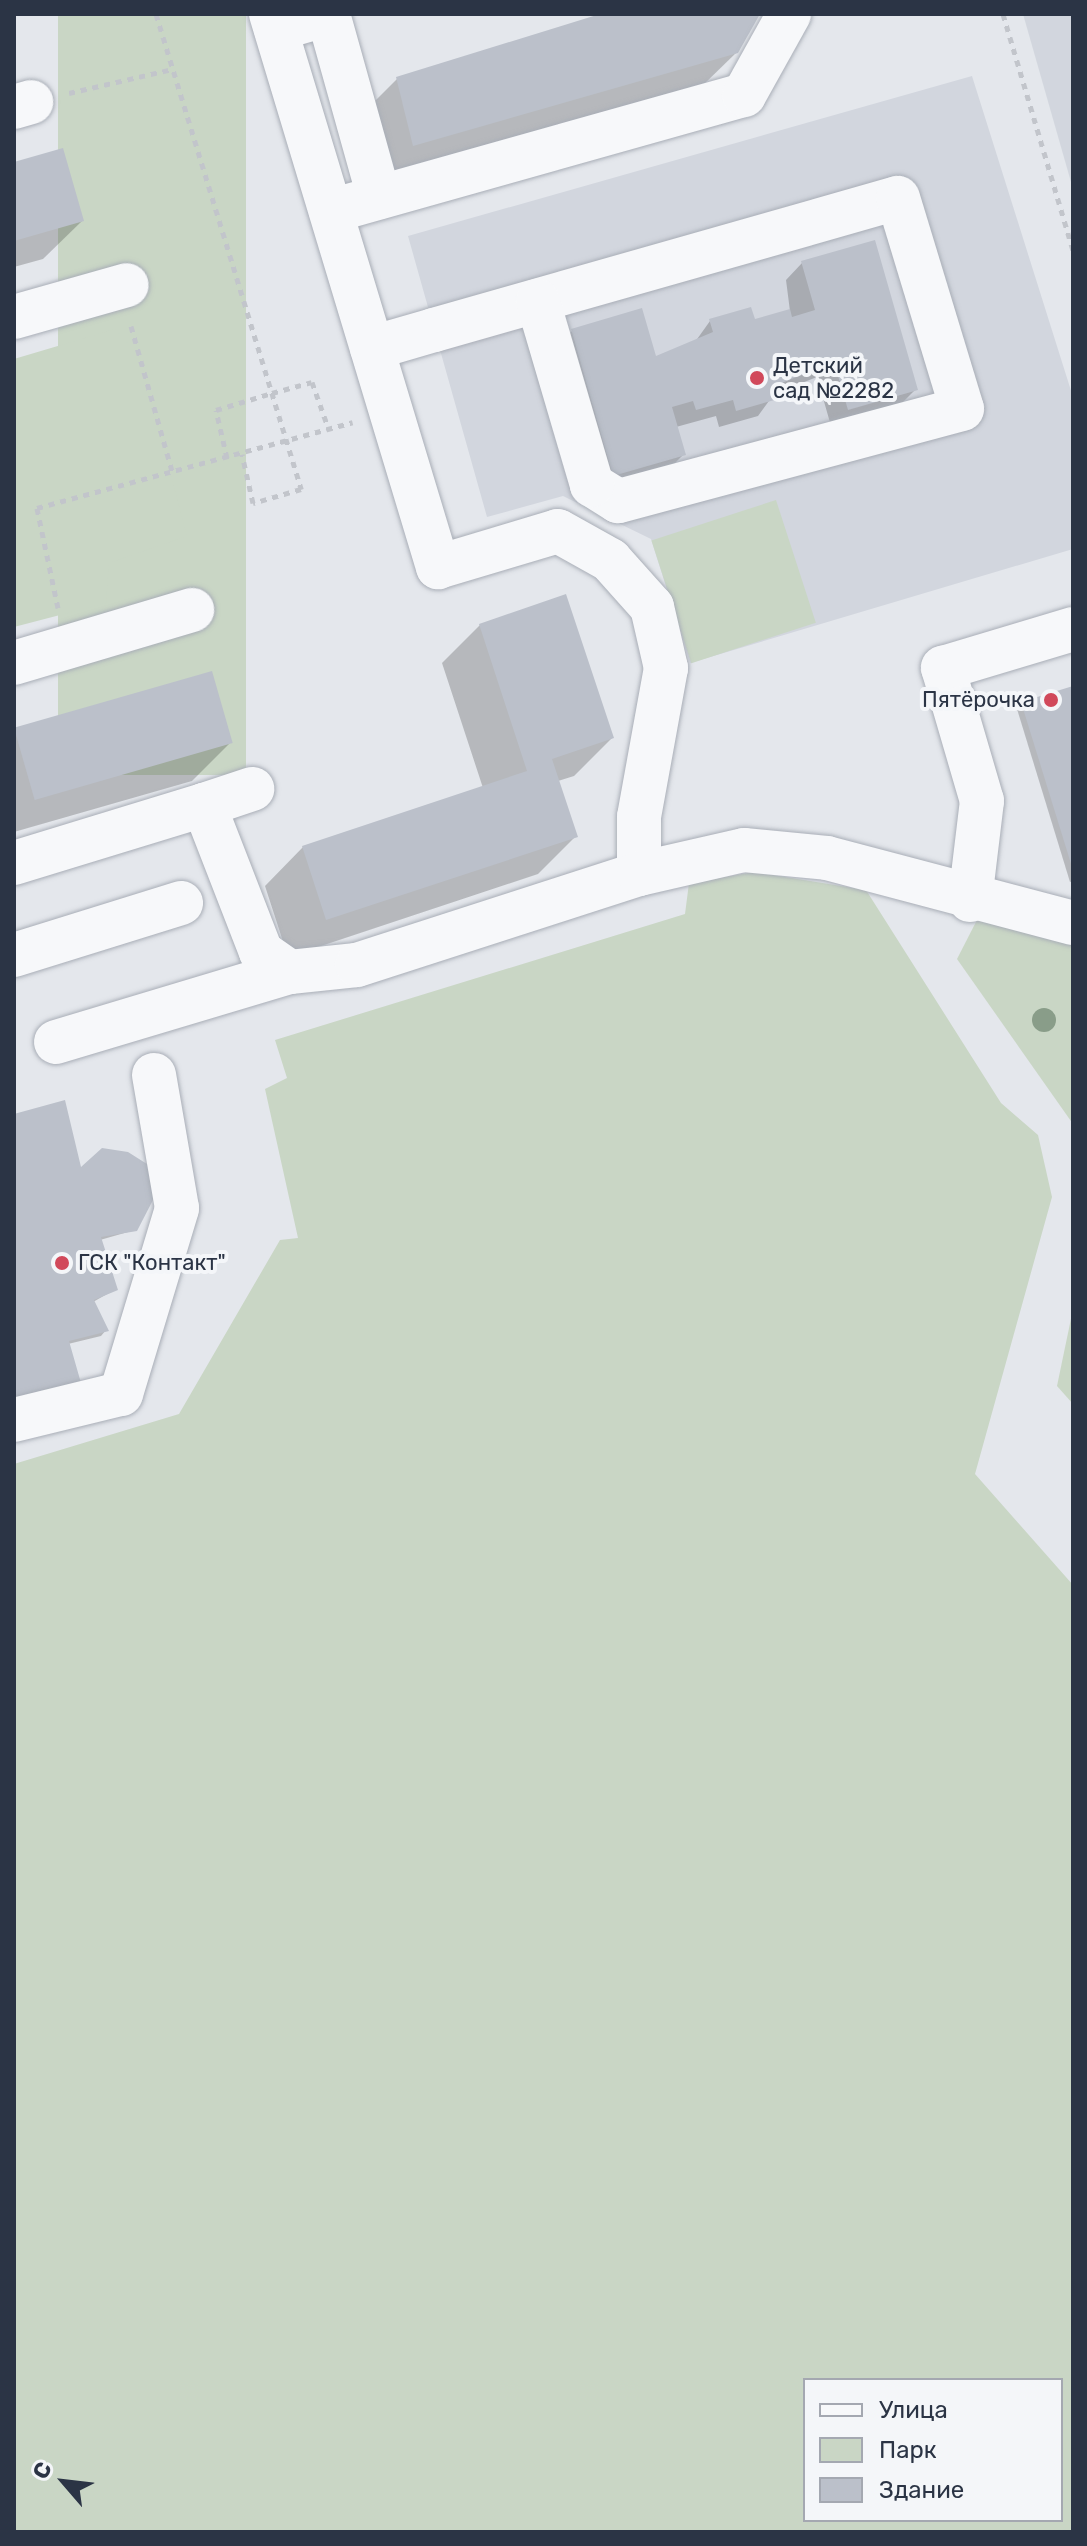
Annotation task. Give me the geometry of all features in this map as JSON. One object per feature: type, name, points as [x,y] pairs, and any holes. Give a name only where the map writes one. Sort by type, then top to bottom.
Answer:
[{"type":"street","points":[[379,197],[328,14],[274,21],[438,567],[558,531],[610,560],[652,607],[666,668],[639,817],[639,874]]},
{"type":"street","points":[[331,211],[744,95],[789,14]]},
{"type":"street","points":[[372,348],[898,198],[962,409],[618,501],[592,485],[538,301]]},
{"type":"street","points":[[14,317],[123,286]]},
{"type":"street","points":[[14,663],[192,610]]},
{"type":"street","points":[[970,900],[982,801],[943,668],[1073,629]]},
{"type":"street","points":[[14,863],[252,789]]},
{"type":"street","points":[[204,805],[261,952],[290,972]]},
{"type":"street","points":[[56,1042],[290,972],[357,965],[639,874],[744,850],[786,852],[970,900],[1073,923]]},
{"type":"street","points":[[14,955],[181,903]]},
{"type":"street","points":[[14,1420],[121,1394],[177,1208],[154,1075]]},
{"type":"path","points":[[156,14],[301,489],[253,503],[242,454]]},
{"type":"path","points":[[1003,14],[1073,251]]},
{"type":"path","points":[[23,104],[173,69]]},
{"type":"path","points":[[123,286],[172,471]]},
{"type":"path","points":[[227,458],[216,410],[312,382],[329,430]]},
{"type":"path","points":[[66,648],[37,508],[286,443],[391,410]]},
{"type":"shaded area","points":[[1023,14],[1073,14],[1073,189]]},
{"type":"shaded area","name":"Детский сад №2282","points":[[972,76],[1073,397],[1073,549],[690,663],[651,539],[563,496],[487,517],[408,236]]},
{"type":"green space","points":[[58,14],[246,14],[246,775],[58,775]]},
{"type":"green space","points":[[115,329],[139,356],[187,536],[109,563],[106,603],[14,627],[14,359]]},
{"type":"green space","points":[[776,500],[816,623],[691,663],[651,540]]},
{"type":"green space","points":[[754,872],[866,890],[1001,1103],[1038,1135],[1052,1197],[975,1474],[1073,1585],[1073,2532],[14,2532],[14,1464],[179,1414],[280,1240],[298,1238],[265,1089],[287,1078],[275,1040],[685,914],[689,883]]},
{"type":"green space","points":[[978,918],[1073,943],[1073,1124],[957,959]]},
{"type":"green space","points":[[1073,1309],[1073,1404],[1057,1386]]},
{"type":"building","points":[[600,14],[760,14],[738,53],[413,146],[396,77]]},
{"type":"building","points":[[63,148],[84,221],[14,241],[14,162]]},
{"type":"building","points":[[875,240],[918,390],[848,410],[834,362],[774,386],[778,399],[736,411],[733,400],[696,410],[693,401],[672,407],[686,455],[613,476],[571,329],[642,308],[656,356],[713,332],[709,319],[751,307],[755,319],[790,309],[792,317],[815,310],[801,261]]},
{"type":"building","points":[[566,594],[614,738],[552,759],[578,837],[326,920],[302,846],[527,771],[479,624]]},
{"type":"building","points":[[212,671],[233,743],[35,800],[14,728]]},
{"type":"building","points":[[1073,686],[1073,867],[1072,867],[1021,702]]},
{"type":"building","name":"ГСК \"Контакт\"","points":[[65,1100],[81,1167],[102,1148],[128,1152],[158,1171],[153,1200],[137,1231],[101,1237],[118,1290],[94,1300],[109,1331],[69,1341],[83,1390],[14,1408],[14,1114]]},
{"type":"place","name":"Детский сад №2282","points":[[757,378]]},
{"type":"place","name":"Пятёрочка","points":[[1051,700]]},
{"type":"place","name":"ГСК \"Контакт\"","points":[[62,1263]]}]
